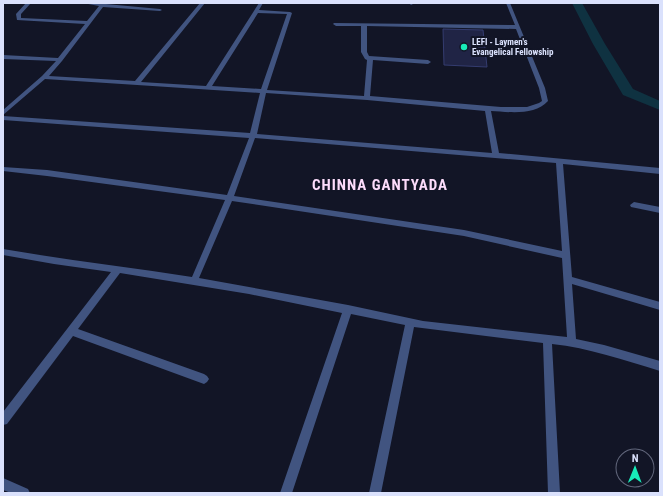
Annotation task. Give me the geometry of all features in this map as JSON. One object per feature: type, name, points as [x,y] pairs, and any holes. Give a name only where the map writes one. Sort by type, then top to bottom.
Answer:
[{"type":"street","points":[[28,3],[18,14],[19,18],[87,22]]},
{"type":"street","points":[[85,3],[160,10]]},
{"type":"street","points":[[137,83],[203,3]]},
{"type":"street","points":[[208,88],[261,3]]},
{"type":"street","points":[[44,77],[367,98],[488,109],[534,108],[542,105],[545,101],[542,88],[508,3]]},
{"type":"street","points":[[3,113],[44,77],[60,60],[87,22],[103,4]]},
{"type":"street","points":[[194,281],[230,198],[253,135],[263,92],[290,13],[256,11]]},
{"type":"street","points":[[336,24],[518,27]]},
{"type":"street","points":[[364,24],[365,56],[370,58],[428,62]]},
{"type":"street","points":[[3,57],[60,60]]},
{"type":"street","points":[[367,98],[370,58]]},
{"type":"street","points":[[488,109],[496,154]]},
{"type":"street","points":[[3,118],[253,135],[496,154],[660,171]]},
{"type":"street","points":[[559,161],[572,342]]},
{"type":"street","points":[[3,169],[115,182],[464,233],[566,255]]},
{"type":"street","points":[[634,205],[660,210]]},
{"type":"street","points":[[3,252],[54,261],[194,281],[410,323],[572,342],[604,349],[660,366]]},
{"type":"street","points":[[3,420],[118,269]]},
{"type":"street","points":[[567,279],[660,306]]},
{"type":"street","points":[[286,493],[348,310]]},
{"type":"street","points":[[375,493],[410,323]]},
{"type":"street","points":[[71,331],[204,378]]},
{"type":"street","points":[[547,340],[554,493]]},
{"type":"street","points":[[3,484],[24,493]]},
{"type":"building","name":"LEFI - Laymen's Evangelical Fellowship","points":[[443,29],[483,30],[487,67],[444,65]]},
{"type":"waterway","points":[[577,3],[599,44],[628,92],[660,106]]},
{"type":"place","name":"LEFI - Laymen's Evangelical Fellowship","points":[[464,47]]},
{"type":"district","name":"CHINNA GANTYADA","points":[[380,185]]}]
